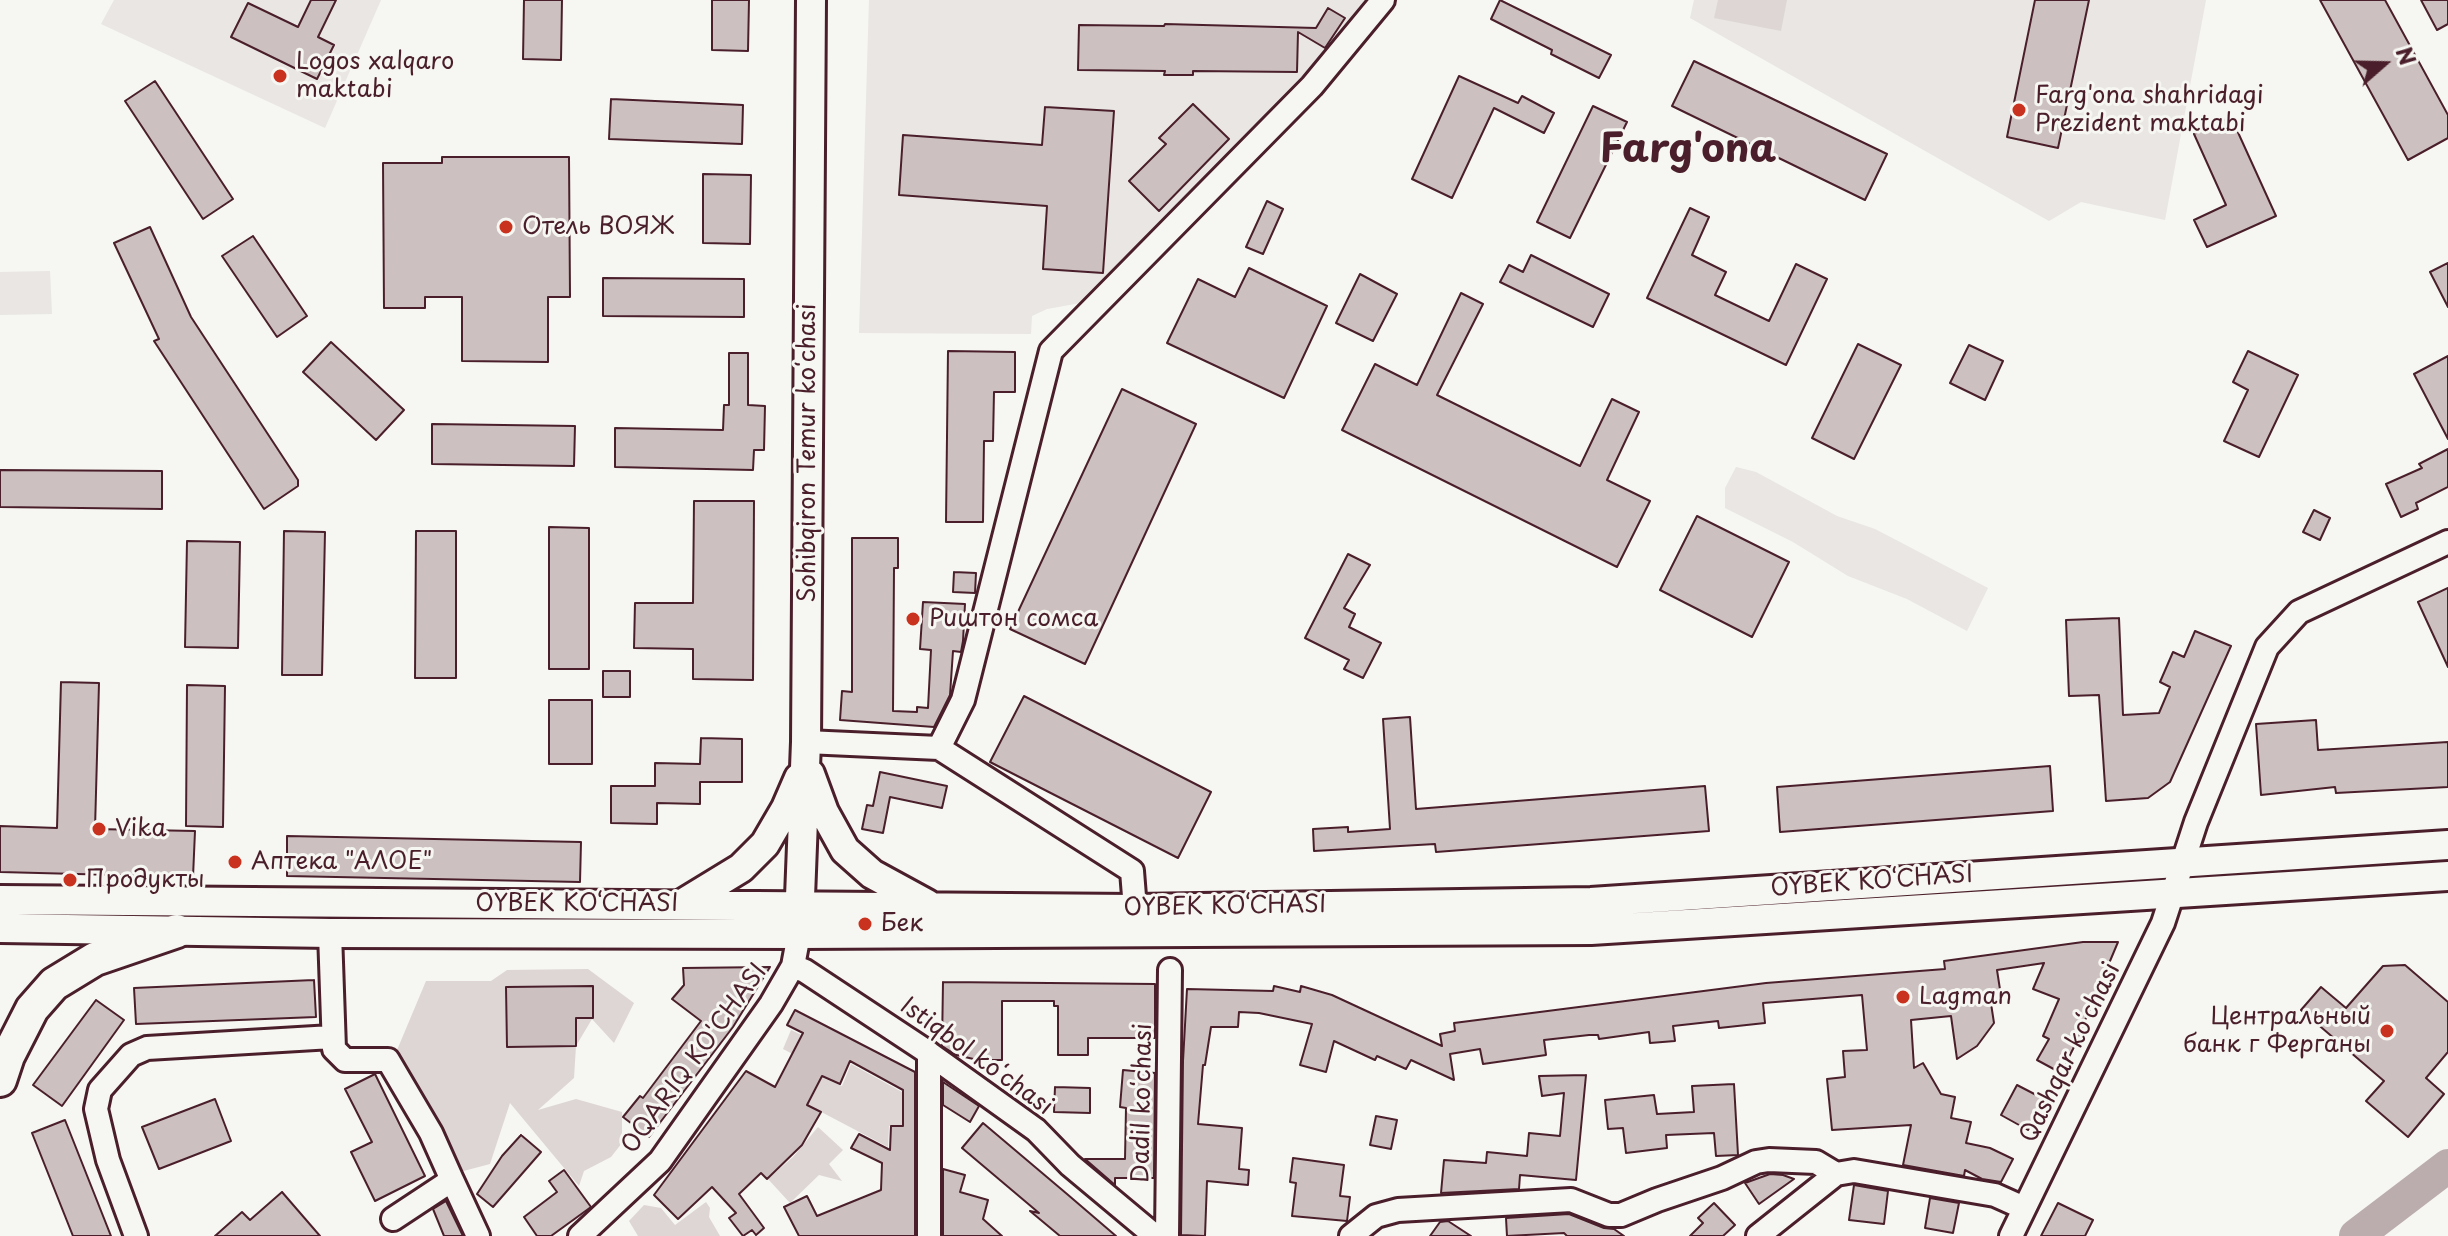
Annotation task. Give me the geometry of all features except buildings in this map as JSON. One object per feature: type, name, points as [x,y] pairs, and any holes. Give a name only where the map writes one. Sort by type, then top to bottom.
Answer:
[{"type":"highway","points":[[0,1080],[8,1056],[32,1009],[54,984],[95,959],[177,931]]},
{"type":"main road","name":"Sohibqiron Temur koʻchasi","points":[[799,934],[806,752],[811,0]]},
{"type":"main road","points":[[682,904],[741,868],[765,844],[786,808],[806,752]]},
{"type":"main road","points":[[806,752],[824,812],[845,850],[872,874],[931,906]]},
{"type":"main road","name":"OYBEK KO‘CHASI","points":[[0,900],[1135,909],[1591,902],[2183,860],[2448,845]]},
{"type":"main road","name":"OYBEK KO‘CHASI","points":[[0,928],[330,933],[799,934],[1591,930],[2448,876]]},
{"type":"street","points":[[939,748],[963,700],[1051,351],[1312,86],[1383,0]]},
{"type":"street","name":"Qashqar koʻchasi","points":[[2011,1236],[2163,923],[2183,860],[2267,647],[2299,612],[2448,542]]},
{"type":"street","points":[[806,752],[939,748],[1132,871],[1135,909]]},
{"type":"street","points":[[330,933],[334,1049],[345,1060],[388,1060],[431,1133],[478,1236]]},
{"type":"street","name":"OQARIQ KO'CHASI","points":[[580,1236],[660,1161],[771,1004],[793,966],[799,934]]},
{"type":"street","name":"Istiqbol koʻchasi","points":[[793,966],[929,1053],[1036,1130],[1070,1165],[1155,1236]]},
{"type":"street","name":"Dadil koʻchasi","points":[[1167,1236],[1170,970]]},
{"type":"street","points":[[136,1236],[108,1160],[96,1109],[100,1090],[131,1055],[147,1048],[332,1037]]},
{"type":"street","points":[[929,1053],[929,1236]]},
{"type":"street","points":[[1351,1236],[1376,1216],[1398,1210],[1571,1200],[1609,1215],[1621,1215],[1722,1178],[1756,1162],[1769,1160],[1816,1162],[1836,1174]]},
{"type":"street","points":[[1758,1236],[1836,1174],[1854,1171],[1995,1195],[2024,1208]]},
{"type":"street","points":[[393,1219],[452,1180]]},
{"type":"shaded area","name":"Logos xalqaro maktabi","points":[[114,0],[381,0],[325,128],[101,24]]},
{"type":"shaded area","points":[[869,0],[1369,0],[1327,55],[1086,302],[1047,309],[1032,316],[1031,334],[859,333]]},
{"type":"shaded area","name":"Farg'ona shahridagi Prezident maktabi","points":[[1694,0],[2206,0],[2165,220],[2081,202],[2049,221],[1690,18]]},
{"type":"shaded area","points":[[1718,0],[1787,0],[1781,31],[1714,18]]},
{"type":"shaded area","points":[[50,271],[52,314],[0,315],[0,272]]},
{"type":"shaded area","points":[[1736,467],[1756,472],[1837,516],[1875,529],[1988,588],[1967,631],[1907,599],[1848,576],[1793,542],[1725,508],[1725,488]]},
{"type":"shaded area","points":[[588,969],[634,1003],[614,1043],[592,1019],[576,1046],[574,1078],[538,1110],[576,1099],[622,1112],[622,1143],[611,1157],[584,1171],[579,1186],[510,1103],[490,1164],[456,1173],[392,1062],[426,981],[491,981],[507,970]]},
{"type":"shaded area","points":[[791,1030],[821,1044],[829,1060],[823,1078],[842,1086],[851,1064],[902,1092],[902,1125],[889,1126],[888,1147],[808,1105],[825,1071],[783,1049]]},
{"type":"shaded area","points":[[818,1127],[843,1150],[829,1164],[842,1181],[819,1175],[790,1203],[768,1179],[793,1157]]},
{"type":"shaded area","points":[[706,1202],[710,1208],[709,1217],[720,1236],[638,1236],[629,1221],[644,1205],[661,1208],[675,1225]]},
{"type":"waterway","points":[[2356,1236],[2448,1166]]},
{"type":"place","name":"Logos xalqaro maktabi","points":[[280,76]]},
{"type":"place","name":"Farg'ona shahridagi Prezident maktabi","points":[[2019,110]]},
{"type":"place","name":"Отель ВОЯЖ","points":[[506,227]]},
{"type":"place","name":"Риштон сомса","points":[[913,619]]},
{"type":"place","name":"Vika","points":[[99,829]]},
{"type":"place","name":"Аптека \"АЛОЕ\"","points":[[235,862]]},
{"type":"place","name":"Продукты","points":[[70,880]]},
{"type":"place","name":"Бек","points":[[865,924]]},
{"type":"place","name":"Lagman","points":[[1903,997]]},
{"type":"place","name":"Центральный банк г Ферганы","points":[[2387,1031]]},
{"type":"district","name":"Farg'ona","points":[[1688,151]]}]
